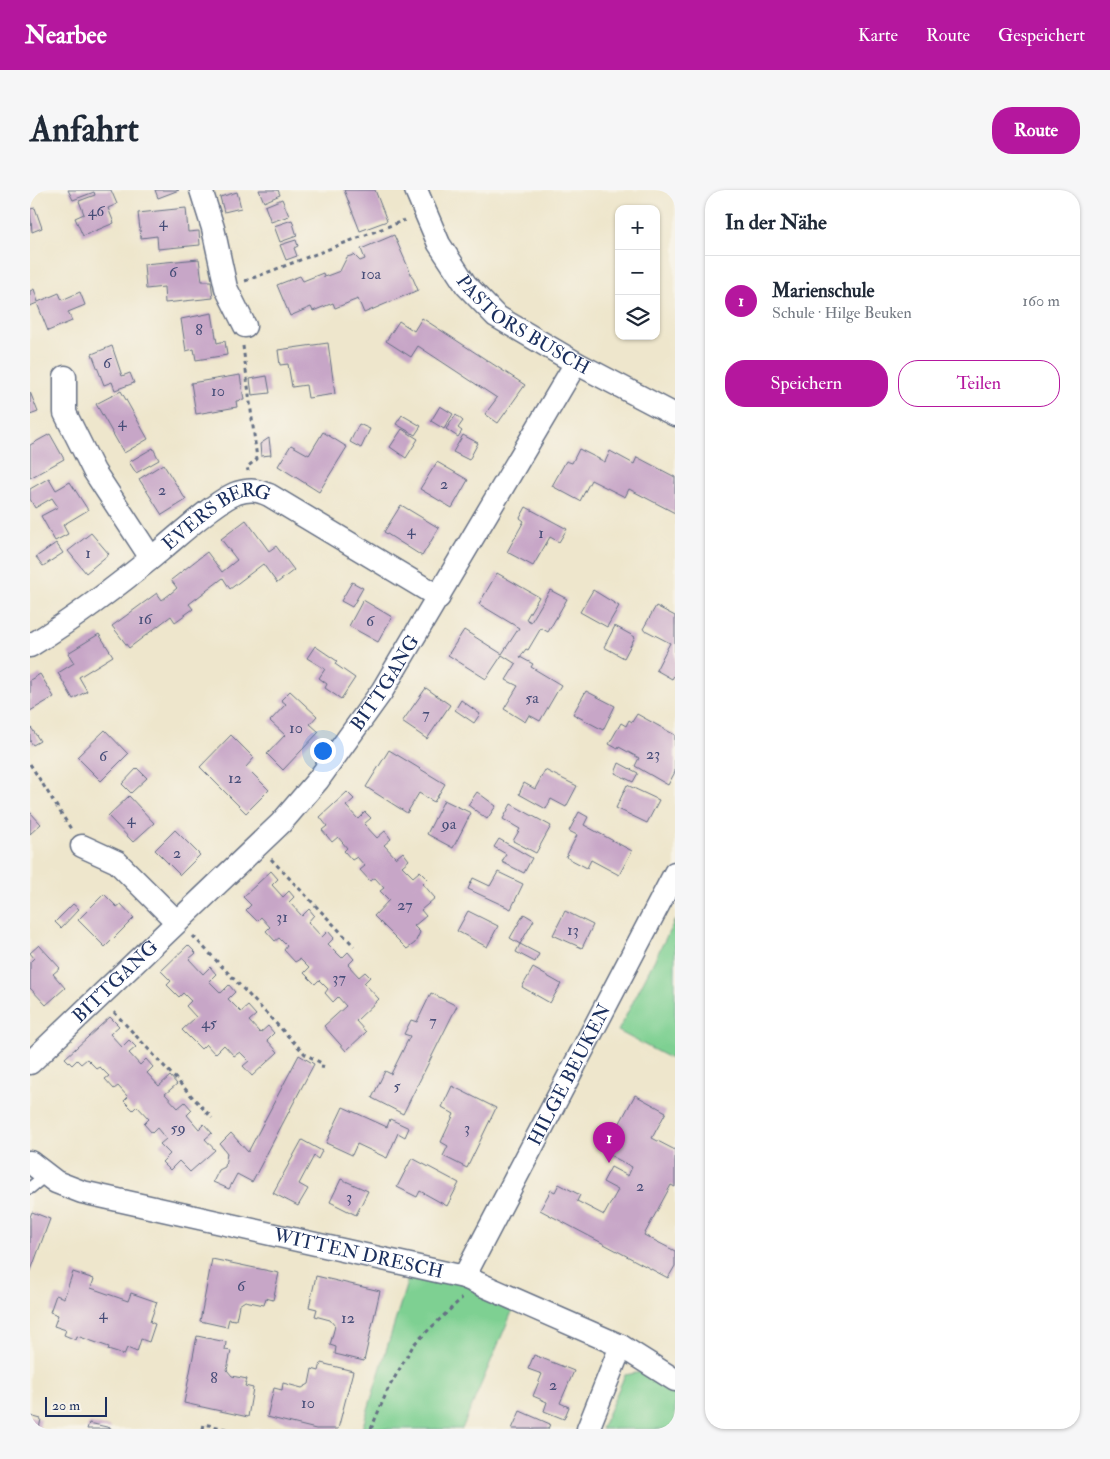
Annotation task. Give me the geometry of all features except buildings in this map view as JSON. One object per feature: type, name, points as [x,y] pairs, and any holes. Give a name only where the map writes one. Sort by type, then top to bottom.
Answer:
[{"type":"street","points":[[201,190],[213,228],[226,288],[245,326]]},
{"type":"street","name":"PASTORS BUSCH","points":[[416,190],[439,244],[466,285],[496,316],[576,363],[675,415]]},
{"type":"street","name":"BITTGANG","points":[[30,1063],[258,845],[280,823],[324,772],[382,692],[576,363]]},
{"type":"street","points":[[65,377],[65,413],[94,471],[151,558]]},
{"type":"street","name":"EVERS BERG","points":[[30,646],[54,631],[234,494],[253,489],[269,495],[439,597]]},
{"type":"street","points":[[82,846],[117,862],[177,922]]},
{"type":"street","name":"HILGE BEUKEN","points":[[470,1280],[675,873]]},
{"type":"street","name":"WITTEN DRESCH","points":[[35,1175],[82,1192],[470,1280],[621,1346],[675,1380]]},
{"type":"street","points":[[588,1429],[621,1346]]},
{"type":"path","points":[[226,288],[424,212]]},
{"type":"path","points":[[245,326],[243,352],[257,459],[247,467],[253,489]]},
{"type":"path","points":[[30,764],[82,846]]},
{"type":"path","points":[[258,845],[354,946]]},
{"type":"path","points":[[177,922],[305,1054],[322,1064],[322,1070]]},
{"type":"path","points":[[99,996],[212,1118]]},
{"type":"path","points":[[371,1429],[388,1389],[414,1344],[470,1280]]},
{"type":"path","points":[[203,1429],[204,1424],[226,1429]]},
{"type":"green space","points":[[675,920],[675,1061],[618,1031]]},
{"type":"green space","points":[[412,1266],[517,1300],[462,1429],[362,1429]]},
{"type":"green space","points":[[642,1372],[675,1393],[675,1429],[601,1429],[625,1375]]},
{"type":"place","name":"Marienschule","points":[[609,1163]]}]
